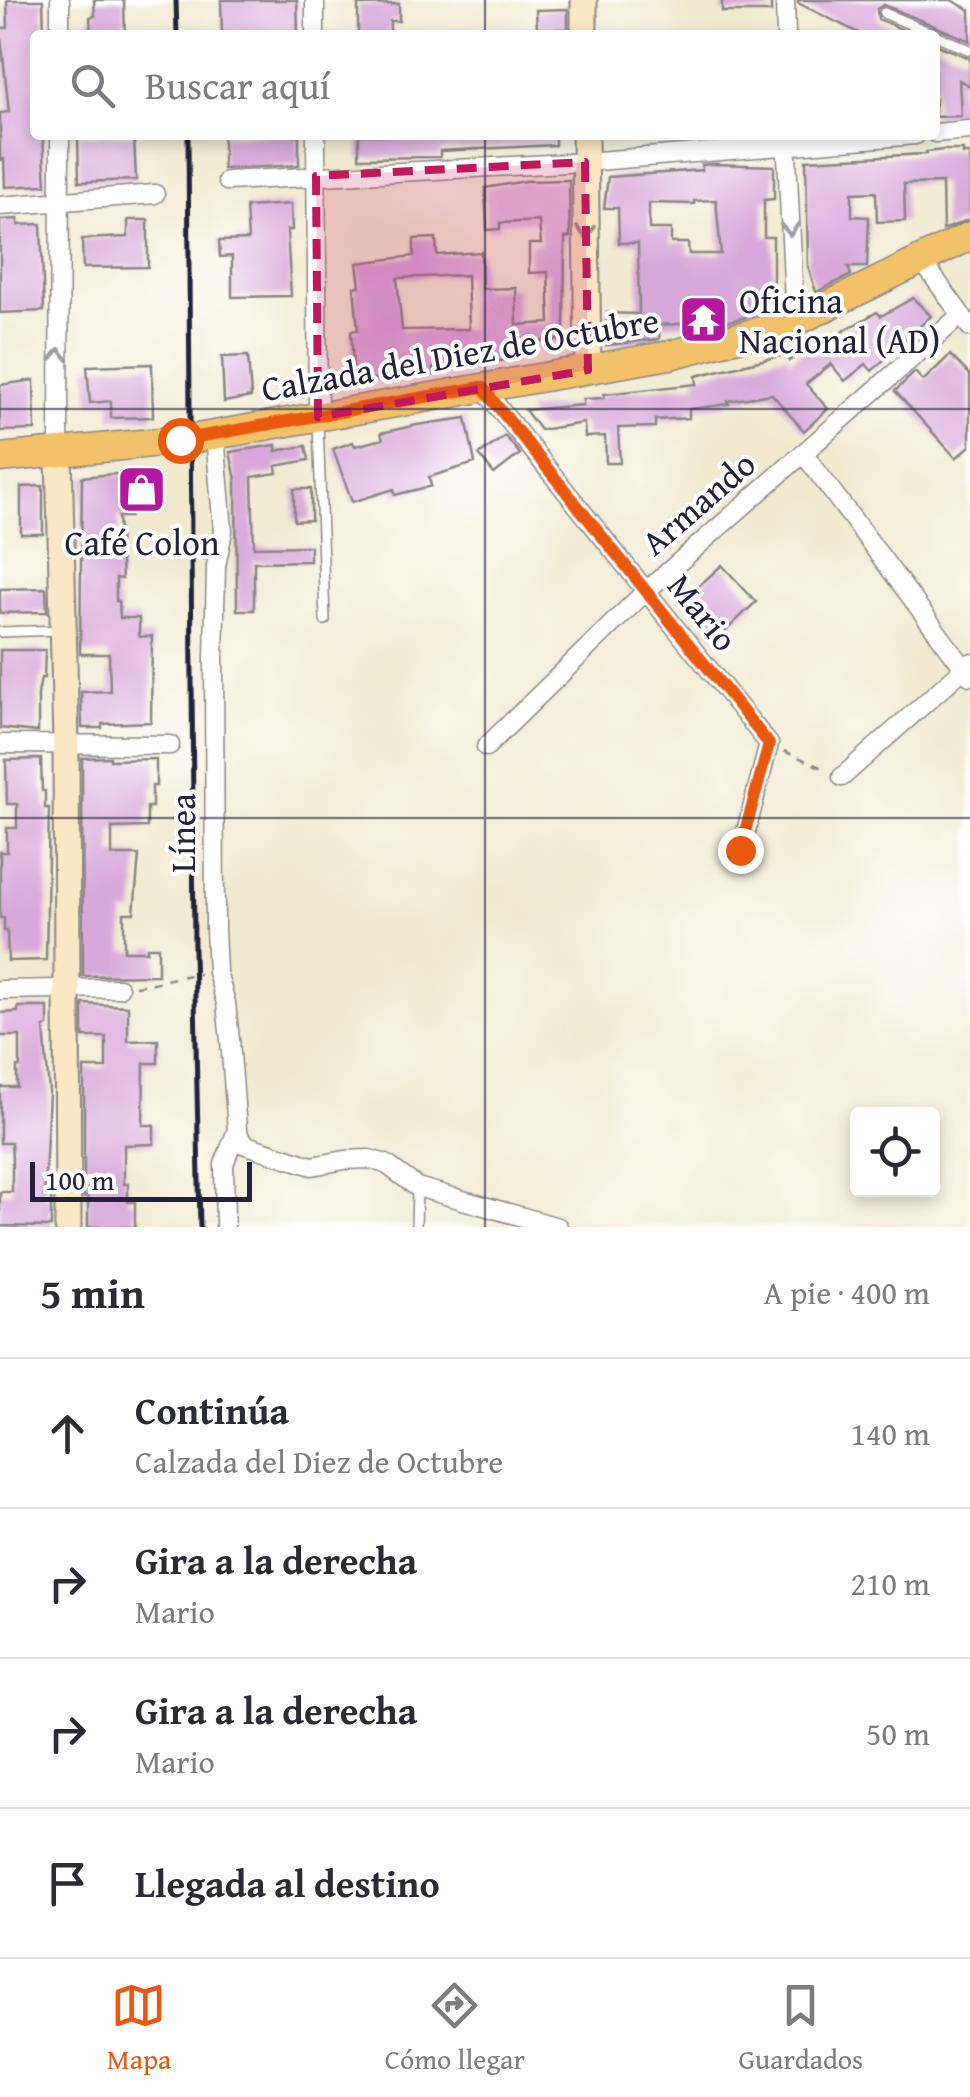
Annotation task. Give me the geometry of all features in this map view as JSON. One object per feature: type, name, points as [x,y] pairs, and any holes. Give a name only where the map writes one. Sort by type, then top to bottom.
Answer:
[{"type":"main road","name":"Calzada del Diez de Octubre","points":[[0,458],[215,435],[670,355],[794,322],[970,236]]},
{"type":"street","points":[[60,0],[60,30]]},
{"type":"street","points":[[314,0],[315,30]]},
{"type":"street","points":[[584,0],[584,30]]},
{"type":"street","points":[[786,0],[786,30]]},
{"type":"street","points":[[940,133],[970,130]]},
{"type":"street","points":[[60,140],[59,453],[66,744],[68,1227]]},
{"type":"street","points":[[316,140],[318,418]]},
{"type":"street","points":[[585,140],[588,370]]},
{"type":"street","points":[[227,182],[585,162],[786,141],[794,322]]},
{"type":"street","points":[[0,206],[154,194]]},
{"type":"street","points":[[922,261],[965,322]]},
{"type":"street","name":"Armando","points":[[486,747],[644,592],[965,322]]},
{"type":"street","name":"Mario","points":[[482,387],[769,744]]},
{"type":"street","name":"Línea","points":[[215,435],[223,532],[216,566],[217,972],[226,1002],[236,1130],[224,1164],[225,1227]]},
{"type":"street","points":[[804,454],[968,669],[842,777]]},
{"type":"street","points":[[0,744],[170,745]]},
{"type":"street","points":[[740,850],[769,744]]},
{"type":"street","points":[[0,990],[119,988]]},
{"type":"street","points":[[236,1130],[243,1144],[264,1154],[312,1166],[369,1160],[386,1164],[417,1187],[558,1227]]},
{"type":"lane","points":[[884,13],[924,30]]},
{"type":"lane","points":[[940,37],[970,50]]},
{"type":"lane","points":[[318,418],[325,620]]},
{"type":"lane","points":[[0,632],[64,630]]},
{"type":"lane","points":[[416,1227],[417,1187]]},
{"type":"path","points":[[769,744],[842,777]]},
{"type":"path","points":[[119,988],[158,983],[173,976],[217,972]]},
{"type":"highlighted area","points":[[585,162],[588,370],[318,417],[316,176]]},
{"type":"building","points":[[7,0],[43,0],[44,30],[30,30],[30,140],[43,140],[46,185],[5,187],[4,159],[0,160],[0,113],[9,112],[0,28],[8,28]]},
{"type":"building","points":[[94,0],[124,0],[125,30],[91,30],[90,17],[95,16]]},
{"type":"building","points":[[221,0],[297,0],[298,30],[222,30]]},
{"type":"building","points":[[722,0],[771,0],[771,12],[722,12]]},
{"type":"building","points":[[951,0],[970,10],[970,41],[884,5],[877,9],[878,19],[903,30],[853,30],[798,3]]},
{"type":"building","points":[[399,4],[399,21],[390,21],[390,30],[358,30],[358,5]]},
{"type":"building","points":[[568,9],[568,29],[537,29],[536,10]]},
{"type":"building","points":[[940,46],[970,58],[970,86],[959,80],[961,116],[940,117]]},
{"type":"building","points":[[78,140],[134,140],[136,180],[79,182]]},
{"type":"building","points":[[223,140],[299,140],[299,165],[223,169]]},
{"type":"building","points":[[359,140],[555,140],[555,145],[440,151],[440,157],[359,158]]},
{"type":"building","points":[[943,150],[970,154],[970,219],[943,230],[942,183],[904,184],[905,221],[877,222],[876,192],[852,193],[852,216],[869,217],[867,267],[848,267],[851,275],[816,292],[808,266],[806,160]]},
{"type":"building","points":[[702,165],[774,166],[774,199],[764,200],[764,237],[773,237],[773,309],[746,309],[746,317],[730,321],[660,325],[659,339],[606,345],[607,313],[639,314],[638,243],[619,243],[618,208],[604,208],[608,177],[702,170]],"holes":[[[716,200],[721,254],[689,254],[688,243],[671,243],[671,229],[649,229],[649,203],[694,204]]]},
{"type":"building","points":[[569,180],[564,340],[518,342],[518,359],[433,368],[433,375],[354,380],[351,331],[358,330],[354,287],[360,286],[357,263],[414,256],[414,239],[436,238],[437,255],[481,252],[482,289],[516,288],[517,325],[550,323],[548,272],[529,273],[529,244],[541,244],[539,221],[500,223],[500,229],[487,230],[485,188],[525,181]],"holes":[[[467,275],[469,329],[402,330],[397,278]]]},
{"type":"building","points":[[291,204],[292,230],[287,230],[291,296],[232,297],[232,256],[220,257],[219,241],[248,240],[246,207]]},
{"type":"building","points":[[18,219],[18,225],[41,224],[44,311],[0,313],[0,220]]},
{"type":"building","points":[[128,220],[148,220],[148,267],[83,268],[82,239],[128,237]]},
{"type":"building","points":[[913,298],[931,316],[872,371],[866,364],[845,381],[831,364],[806,384],[828,409],[804,431],[772,394],[728,401],[729,404],[689,409],[689,418],[655,420],[655,427],[618,428],[620,463],[606,463],[605,436],[585,437],[584,423],[540,430],[525,410],[583,405],[583,399],[604,398],[604,394],[697,384],[696,376],[788,354],[789,361],[809,345],[815,352],[877,312],[881,316]]},
{"type":"building","points":[[950,355],[970,375],[970,446],[956,458],[895,391],[915,372],[923,381]]},
{"type":"building","points":[[248,356],[251,397],[224,402],[222,357]]},
{"type":"building","points":[[152,364],[153,417],[111,418],[111,401],[90,403],[87,366]]},
{"type":"building","points":[[34,380],[35,430],[0,431],[0,385]]},
{"type":"building","points":[[466,418],[475,463],[429,477],[431,486],[395,495],[394,489],[352,502],[333,449],[383,439],[381,433]]},
{"type":"building","points":[[505,436],[520,454],[494,474],[479,455]]},
{"type":"building","points":[[276,445],[276,451],[306,446],[309,460],[276,466],[277,473],[252,477],[254,547],[310,546],[310,561],[254,562],[254,610],[237,610],[236,480],[230,452]]},
{"type":"building","points":[[114,474],[146,478],[146,510],[130,510],[130,517],[118,517],[122,579],[116,578],[116,601],[120,618],[139,618],[139,637],[152,636],[151,722],[82,728],[81,692],[110,691],[109,654],[80,654],[82,477]]},
{"type":"building","points":[[43,486],[43,534],[21,534],[21,487]]},
{"type":"building","points":[[294,489],[311,489],[311,520],[294,521]]},
{"type":"building","points":[[722,565],[756,602],[718,638],[683,600]]},
{"type":"building","points":[[46,588],[47,612],[0,613],[0,589]]},
{"type":"building","points":[[0,650],[45,650],[44,678],[38,694],[38,732],[0,728]]},
{"type":"building","points":[[82,758],[156,759],[156,786],[152,786],[152,807],[147,807],[147,827],[112,828],[112,855],[139,855],[134,913],[124,913],[124,951],[158,947],[158,975],[83,976]]},
{"type":"building","points":[[41,759],[42,791],[45,808],[49,808],[46,960],[8,961],[7,931],[4,918],[0,918],[0,852],[7,852],[7,828],[17,828],[17,804],[7,804],[6,760]]},
{"type":"building","points":[[83,1004],[128,1006],[128,1041],[158,1040],[158,1063],[144,1063],[143,1125],[154,1125],[154,1144],[124,1145],[124,1184],[128,1184],[128,1202],[135,1202],[135,1227],[88,1227],[88,1197],[84,1197],[84,1068],[106,1068],[106,1037],[83,1037]]},
{"type":"building","points":[[18,1007],[48,1007],[48,1026],[44,1027],[49,1092],[44,1197],[51,1197],[51,1227],[0,1226],[0,1192],[12,1192],[12,1160],[11,1143],[0,1143],[0,1087],[17,1087],[20,1036],[0,1036],[0,1013],[18,1012]]},
{"type":"railway","points":[[176,0],[177,30]]},
{"type":"railway","points":[[188,140],[200,1227]]},
{"type":"place","name":"Oficina Nacional (AD)","points":[[704,320]]},
{"type":"place","name":"Café Colon","points":[[142,490]]},
{"type":"route","points":[[180,440],[482,387],[769,744],[740,850]]}]
